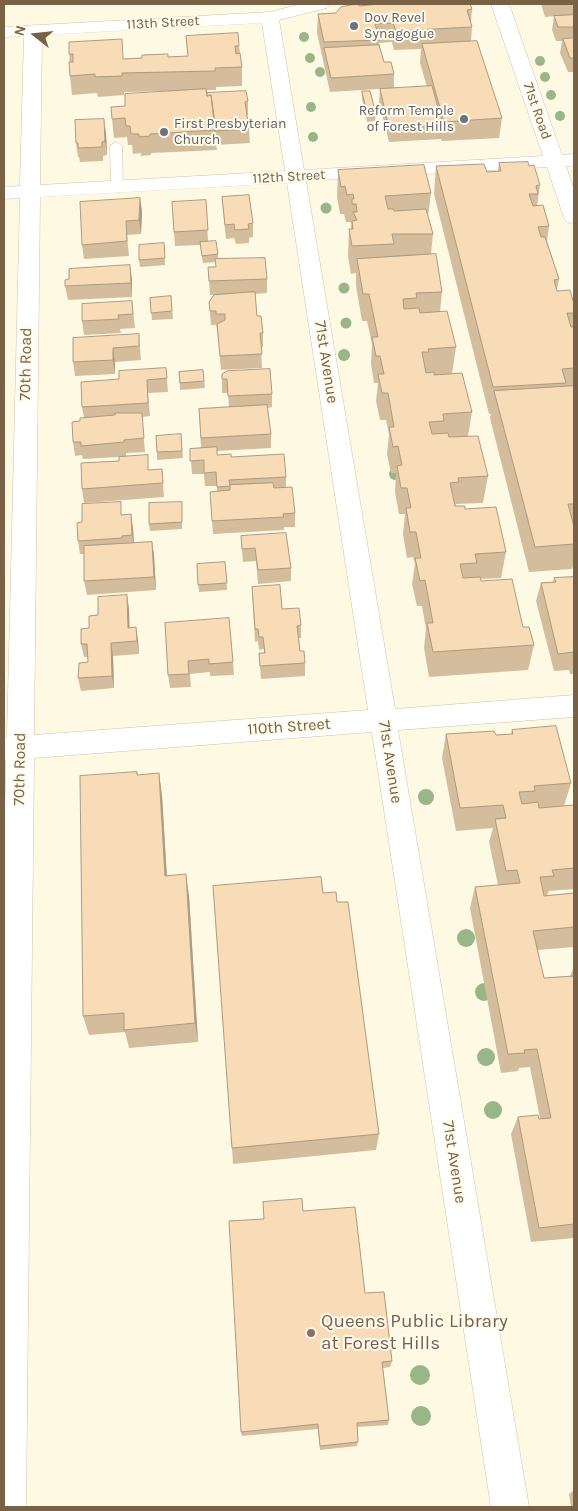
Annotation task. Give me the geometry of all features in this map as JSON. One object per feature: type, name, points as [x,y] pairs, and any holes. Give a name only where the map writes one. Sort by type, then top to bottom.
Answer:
[{"type":"street","name":"113th Street","points":[[4,32],[270,17],[321,4]]},
{"type":"street","name":"71st Road","points":[[500,4],[564,160],[574,218]]},
{"type":"street","name":"71st Avenue","points":[[270,17],[510,1507]]},
{"type":"street","name":"70th Road","points":[[7,1507],[17,192],[33,30]]},
{"type":"street","name":"112th Street","points":[[17,192],[564,160]]},
{"type":"street","name":"110th Street","points":[[12,748],[574,706]]},
{"type":"lane","points":[[116,146],[117,186]]},
{"type":"building","points":[[358,4],[359,6],[379,4],[470,4],[472,9],[467,10],[472,27],[396,31],[393,23],[375,24],[380,40],[324,42],[318,14],[336,13],[341,7]]},
{"type":"building","points":[[574,15],[574,27],[558,27],[554,16]]},
{"type":"building","points":[[238,33],[239,46],[235,46],[236,54],[240,53],[242,67],[215,68],[215,71],[122,73],[122,76],[95,77],[95,74],[70,76],[69,62],[73,62],[73,54],[69,54],[69,42],[122,39],[123,59],[142,58],[142,55],[168,54],[168,57],[188,56],[186,36]]},
{"type":"building","points":[[574,38],[574,58],[570,58],[563,39]]},
{"type":"building","points":[[477,41],[502,118],[444,122],[422,44]]},
{"type":"building","points":[[379,45],[384,62],[391,62],[394,74],[331,78],[324,48]]},
{"type":"building","points":[[432,86],[443,125],[389,128],[380,89]]},
{"type":"building","points":[[206,89],[207,96],[211,95],[216,130],[150,134],[150,136],[139,137],[139,134],[131,134],[130,126],[126,126],[125,118],[112,119],[111,107],[125,106],[125,94]]},
{"type":"building","points":[[246,91],[248,101],[245,102],[249,129],[215,131],[211,95],[207,96],[207,93]]},
{"type":"building","points":[[362,91],[370,91],[376,114],[368,115]]},
{"type":"building","points":[[104,119],[105,141],[102,142],[102,147],[78,148],[75,120]]},
{"type":"building","points":[[528,162],[529,166],[534,165],[540,185],[536,186],[538,194],[529,194],[533,206],[543,205],[549,226],[538,227],[541,237],[545,237],[559,279],[554,280],[557,291],[570,290],[574,304],[574,313],[567,313],[571,327],[574,327],[574,368],[562,369],[566,383],[493,387],[436,166],[484,164],[487,172],[501,171],[499,163]]},
{"type":"building","points":[[424,165],[431,193],[385,196],[388,209],[393,209],[394,211],[426,209],[433,234],[392,234],[394,244],[352,246],[349,229],[353,229],[352,221],[357,220],[353,212],[357,212],[356,204],[352,204],[353,194],[347,195],[345,186],[341,187],[338,170]]},
{"type":"building","points":[[249,195],[253,223],[248,224],[249,229],[235,230],[234,224],[225,225],[222,197]]},
{"type":"building","points":[[140,198],[139,220],[126,221],[127,241],[82,245],[80,202]]},
{"type":"building","points":[[206,200],[208,230],[174,232],[172,202]]},
{"type":"building","points":[[216,241],[218,254],[202,256],[200,242]]},
{"type":"building","points":[[164,243],[165,258],[139,260],[139,245]]},
{"type":"building","points":[[436,254],[442,292],[416,293],[417,298],[403,299],[404,309],[419,308],[420,313],[447,311],[456,347],[428,349],[429,352],[422,352],[426,373],[434,372],[434,375],[462,373],[472,412],[443,414],[444,421],[429,422],[432,434],[448,433],[449,437],[478,436],[488,476],[458,478],[459,482],[450,483],[455,506],[465,506],[465,509],[496,507],[506,552],[475,554],[477,563],[460,564],[463,578],[480,577],[481,581],[512,579],[523,627],[529,627],[534,645],[433,652],[427,623],[433,623],[425,580],[420,581],[415,558],[421,558],[416,532],[410,532],[406,508],[411,508],[407,488],[401,488],[397,466],[402,465],[398,446],[393,447],[389,427],[394,427],[388,393],[382,393],[378,374],[384,374],[380,356],[376,356],[372,337],[378,337],[369,294],[363,294],[357,259]]},
{"type":"building","points":[[265,258],[267,279],[209,281],[208,267],[216,267],[215,259]]},
{"type":"building","points":[[130,265],[131,283],[65,286],[65,280],[69,279],[69,269]]},
{"type":"building","points":[[255,292],[257,316],[261,316],[263,333],[260,333],[262,354],[220,356],[217,324],[225,320],[225,314],[216,314],[216,311],[210,311],[209,302],[214,295]]},
{"type":"building","points":[[171,296],[172,311],[151,313],[150,298]]},
{"type":"building","points":[[132,301],[133,314],[118,315],[119,319],[82,321],[82,304]]},
{"type":"building","points":[[139,334],[139,346],[113,348],[113,360],[73,362],[73,338]]},
{"type":"building","points":[[166,368],[167,378],[147,380],[148,403],[82,407],[81,382],[119,379],[119,371]]},
{"type":"building","points":[[270,369],[272,394],[228,396],[227,379],[222,379],[222,374],[227,371]]},
{"type":"building","points":[[203,370],[204,381],[180,383],[179,372]]},
{"type":"building","points":[[574,386],[574,504],[568,504],[574,527],[574,544],[535,547],[494,391]]},
{"type":"building","points":[[267,405],[271,434],[201,438],[199,409]]},
{"type":"building","points":[[115,413],[142,413],[144,438],[81,446],[81,442],[73,442],[72,422],[80,421],[80,418],[115,415]]},
{"type":"building","points":[[181,434],[182,451],[157,452],[156,436]]},
{"type":"building","points":[[217,447],[217,455],[231,454],[231,457],[284,454],[286,477],[229,480],[230,486],[217,487],[216,472],[204,473],[204,460],[190,461],[190,449]]},
{"type":"building","points":[[148,455],[148,470],[162,469],[163,483],[82,489],[81,463],[119,461],[119,457]]},
{"type":"building","points":[[273,483],[274,488],[292,487],[295,513],[283,514],[284,517],[212,521],[210,492],[230,490],[230,485]]},
{"type":"building","points":[[121,502],[121,515],[131,514],[132,535],[122,536],[122,538],[78,541],[77,523],[82,522],[82,504]]},
{"type":"building","points":[[182,502],[182,522],[149,524],[149,503]]},
{"type":"building","points":[[286,533],[291,568],[258,570],[255,548],[242,549],[241,536]]},
{"type":"building","points":[[152,542],[154,577],[84,581],[84,546]]},
{"type":"building","points":[[225,562],[227,583],[198,585],[197,564]]},
{"type":"building","points":[[574,577],[574,652],[558,654],[541,583],[556,582],[554,578]]},
{"type":"building","points":[[280,585],[282,609],[299,608],[301,625],[297,626],[300,651],[304,651],[305,663],[260,666],[259,653],[265,653],[263,637],[259,637],[258,629],[255,629],[252,587]]},
{"type":"building","points":[[127,595],[128,628],[136,627],[137,641],[111,643],[112,676],[78,678],[79,663],[88,662],[87,644],[81,644],[81,629],[89,628],[89,616],[98,615],[98,597]]},
{"type":"building","points":[[229,618],[233,662],[209,664],[209,659],[188,661],[189,674],[168,675],[165,623]]},
{"type":"building","points":[[556,726],[571,783],[534,786],[535,791],[519,792],[522,804],[538,802],[539,808],[574,805],[574,868],[552,870],[554,876],[540,877],[544,896],[574,893],[574,927],[533,931],[544,978],[574,976],[574,1224],[539,1228],[518,1117],[538,1115],[539,1119],[551,1118],[537,1049],[524,1050],[525,1053],[508,1054],[475,887],[520,883],[517,870],[506,871],[495,819],[506,818],[503,805],[460,808],[446,734],[494,731],[496,735],[513,734],[512,730]]},
{"type":"building","points":[[137,772],[137,775],[159,773],[165,876],[186,874],[195,1023],[124,1030],[124,1013],[83,1016],[80,776]]},
{"type":"building","points":[[321,877],[323,893],[336,892],[337,902],[348,902],[379,1134],[232,1148],[213,886]]},
{"type":"building","name":"Queens Public Library at Forest Hills","points":[[302,1199],[303,1211],[355,1207],[365,1293],[384,1292],[392,1361],[382,1362],[389,1420],[357,1423],[358,1442],[320,1446],[318,1424],[241,1432],[229,1221],[264,1219],[263,1202]]},
{"type":"place","name":"Dov Revel Synagogue","points":[[354,26]]},
{"type":"place","name":"Reform Temple of Forest Hills","points":[[464,119]]},
{"type":"place","name":"First Presbyterian Church","points":[[164,132]]},
{"type":"place","name":"Queens Public Library at Forest Hills","points":[[311,1333]]}]
